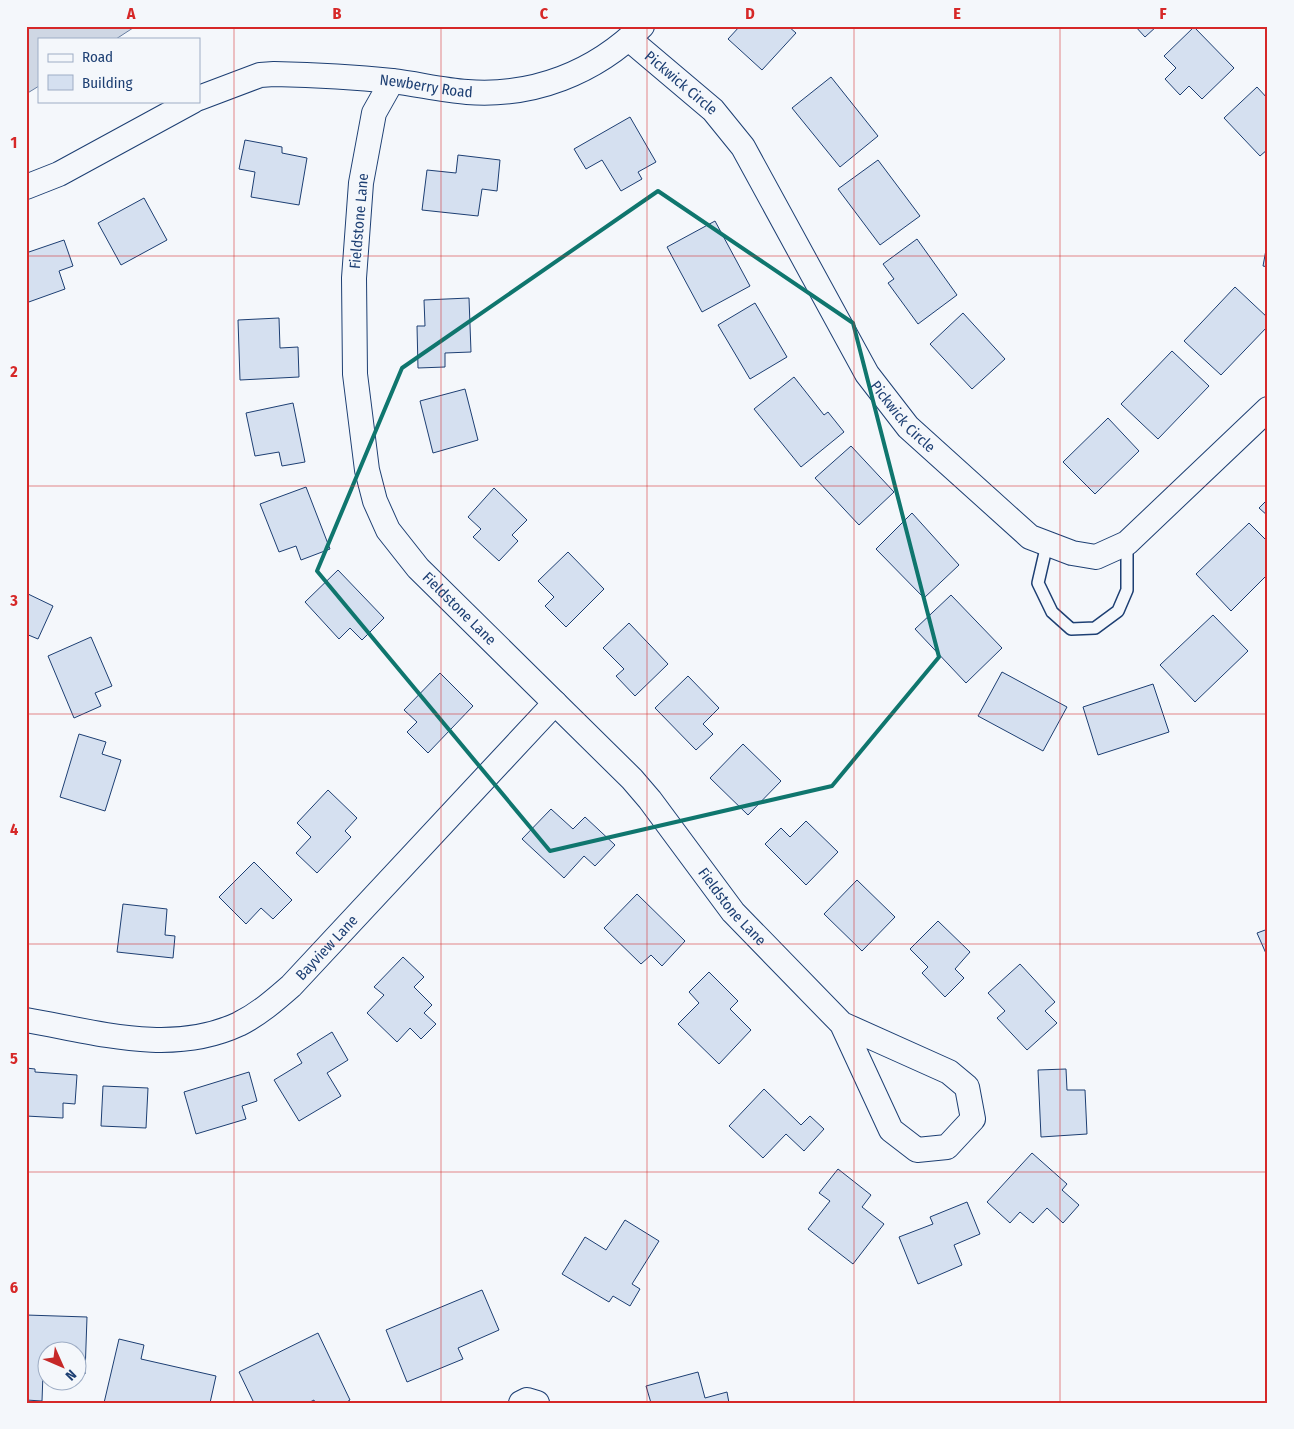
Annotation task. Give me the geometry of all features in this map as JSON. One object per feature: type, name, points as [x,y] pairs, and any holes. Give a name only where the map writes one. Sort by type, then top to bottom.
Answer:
[{"type":"street","name":"Newberry Road","points":[[200,98],[260,75],[302,75],[392,81],[466,92],[502,93],[538,87],[572,76],[604,58],[635,33]]},
{"type":"street","name":"Pickwick Circle","points":[[635,33],[713,110],[743,147],[867,374],[908,427],[1030,537],[1072,553],[1096,557],[1127,543],[1268,409]]},
{"type":"street","name":"Fieldstone Lane","points":[[392,81],[374,113],[365,155],[354,278],[356,374],[367,470],[375,501],[388,530],[407,556],[632,779],[733,912],[842,1024],[891,1130],[917,1150],[947,1148],[973,1119],[967,1087],[949,1072],[842,1024]]},
{"type":"street","points":[[26,187],[59,174],[191,102]]},
{"type":"street","name":"Bayview Lane","points":[[26,1020],[144,1041],[176,1041],[208,1035],[239,1024],[267,1007],[291,986],[555,703]]},
{"type":"street","points":[[521,1403],[527,1400],[537,1403]]},
{"type":"lane","points":[[1047,544],[1038,583],[1052,612],[1071,629],[1095,628],[1118,611],[1127,590],[1127,543]]},
{"type":"highlighted area","points":[[658,191],[853,323],[939,657],[832,786],[550,851],[317,571],[402,368]]},
{"type":"shaded area","points":[[26,26],[136,26],[118,38],[38,38],[38,87],[26,94]]},
{"type":"building","points":[[740,26],[788,26],[796,33],[762,70],[728,39]]},
{"type":"building","points":[[1135,26],[1157,26],[1145,37]]},
{"type":"building","points":[[1194,27],[1234,68],[1202,99],[1189,86],[1180,95],[1165,79],[1176,68],[1164,56]]},
{"type":"building","points":[[831,77],[878,136],[840,167],[792,108]]},
{"type":"building","points":[[1257,87],[1268,99],[1268,149],[1260,156],[1224,118]]},
{"type":"building","points":[[630,117],[656,162],[638,172],[642,179],[621,191],[602,160],[586,169],[574,149]]},
{"type":"building","points":[[245,140],[282,147],[282,153],[307,158],[299,205],[251,197],[255,172],[239,169]]},
{"type":"building","points":[[458,155],[500,160],[497,191],[482,189],[478,216],[422,210],[427,170],[456,173]]},
{"type":"building","points":[[878,160],[920,216],[880,245],[838,189]]},
{"type":"building","points":[[144,198],[167,240],[121,265],[98,223]]},
{"type":"building","points":[[715,221],[750,286],[702,312],[667,247]]},
{"type":"building","points":[[917,239],[957,295],[918,324],[888,283],[894,279],[883,264]]},
{"type":"building","points":[[1268,239],[1268,267],[1263,266]]},
{"type":"building","points":[[64,240],[73,266],[59,271],[65,289],[26,303],[26,253]]},
{"type":"building","points":[[1235,287],[1268,318],[1268,326],[1221,375],[1184,341]]},
{"type":"building","points":[[469,298],[471,352],[445,353],[445,367],[418,368],[417,326],[425,326],[424,300]]},
{"type":"building","points":[[755,303],[787,357],[750,379],[718,325]]},
{"type":"building","points":[[963,313],[1005,359],[972,389],[930,344]]},
{"type":"building","points":[[279,318],[280,348],[298,347],[299,377],[240,380],[238,320]]},
{"type":"building","points":[[1172,351],[1209,386],[1158,439],[1121,404]]},
{"type":"building","points":[[794,377],[824,415],[828,412],[844,432],[801,467],[754,409]]},
{"type":"building","points":[[465,389],[478,440],[433,453],[420,401]]},
{"type":"building","points":[[293,403],[305,462],[282,466],[279,452],[255,456],[246,413]]},
{"type":"building","points":[[1108,418],[1139,451],[1095,494],[1063,462]]},
{"type":"building","points":[[851,446],[894,492],[859,525],[815,478]]},
{"type":"building","points":[[306,487],[330,549],[301,560],[296,546],[279,552],[260,504]]},
{"type":"building","points":[[494,488],[527,520],[512,535],[518,541],[499,561],[473,537],[481,529],[468,517]]},
{"type":"building","points":[[1268,499],[1268,516],[1259,508]]},
{"type":"building","points":[[912,513],[959,565],[924,598],[876,549]]},
{"type":"building","points":[[1249,523],[1268,542],[1268,574],[1231,611],[1196,574]]},
{"type":"building","points":[[568,552],[604,589],[566,627],[545,606],[554,597],[538,581]]},
{"type":"building","points":[[338,570],[384,618],[362,640],[350,628],[339,639],[305,602]]},
{"type":"building","points":[[26,593],[53,606],[38,639],[26,634]]},
{"type":"building","points":[[951,595],[1002,648],[966,683],[915,629]]},
{"type":"building","points":[[1213,615],[1248,651],[1195,702],[1160,665]]},
{"type":"building","points":[[629,623],[668,664],[635,696],[616,676],[624,669],[603,648]]},
{"type":"building","points":[[91,637],[112,686],[95,693],[101,706],[74,718],[48,656]]},
{"type":"building","points":[[1002,672],[1067,707],[1043,751],[978,716]]},
{"type":"building","points":[[440,673],[473,706],[428,753],[407,732],[417,722],[404,710]]},
{"type":"building","points":[[688,676],[719,708],[703,724],[713,734],[696,750],[655,708]]},
{"type":"building","points":[[1153,684],[1169,732],[1098,755],[1083,707]]},
{"type":"building","points":[[79,734],[106,742],[102,754],[121,760],[105,811],[60,797]]},
{"type":"building","points":[[743,744],[781,781],[748,815],[710,778]]},
{"type":"building","points":[[328,790],[357,818],[345,831],[351,837],[317,873],[296,853],[311,837],[297,823]]},
{"type":"building","points":[[551,809],[573,829],[585,817],[615,845],[595,866],[584,856],[564,878],[522,839]]},
{"type":"building","points":[[806,821],[838,852],[806,885],[765,844],[781,828],[790,837]]},
{"type":"building","points":[[254,862],[292,900],[273,919],[261,908],[246,924],[219,897]]},
{"type":"building","points":[[857,880],[895,917],[862,951],[824,914]]},
{"type":"building","points":[[637,894],[685,941],[662,966],[651,955],[641,964],[604,928]]},
{"type":"building","points":[[123,904],[167,909],[165,935],[175,936],[173,958],[117,952]]},
{"type":"building","points":[[938,921],[970,952],[955,969],[964,978],[945,997],[922,973],[928,967],[910,949]]},
{"type":"building","points":[[1268,929],[1268,958],[1257,933]]},
{"type":"building","points":[[403,957],[424,977],[414,987],[432,1005],[424,1013],[436,1024],[421,1039],[410,1028],[397,1042],[367,1013],[384,995],[374,987]]},
{"type":"building","points":[[1020,964],[1055,1002],[1045,1011],[1057,1023],[1027,1050],[997,1018],[1005,1011],[988,993]]},
{"type":"building","points":[[709,972],[738,1001],[730,1009],[751,1030],[719,1064],[678,1024],[699,1003],[689,992]]},
{"type":"building","points":[[332,1032],[348,1060],[327,1073],[341,1096],[299,1121],[274,1080],[302,1063],[297,1054]]},
{"type":"building","points":[[26,1068],[35,1069],[35,1072],[77,1075],[75,1104],[63,1103],[63,1118],[26,1116]]},
{"type":"building","points":[[1066,1069],[1067,1090],[1085,1090],[1087,1134],[1041,1137],[1038,1070]]},
{"type":"building","points":[[249,1072],[257,1101],[242,1106],[246,1119],[196,1134],[184,1092]]},
{"type":"building","points":[[103,1086],[148,1088],[146,1128],[101,1126]]},
{"type":"building","points":[[764,1089],[801,1125],[810,1116],[824,1129],[804,1151],[786,1134],[763,1158],[729,1126]]},
{"type":"building","points":[[1032,1153],[1067,1184],[1062,1190],[1079,1205],[1063,1223],[1047,1208],[1033,1223],[1020,1212],[1010,1223],[987,1202]]},
{"type":"building","points":[[838,1169],[871,1195],[862,1207],[884,1224],[853,1264],[808,1229],[830,1201],[819,1193]]},
{"type":"building","points":[[967,1202],[980,1234],[954,1245],[962,1265],[918,1284],[899,1237],[933,1224],[930,1217]]},
{"type":"building","points":[[625,1220],[659,1241],[632,1284],[640,1289],[630,1306],[613,1296],[609,1302],[562,1274],[585,1237],[606,1250]]},
{"type":"building","points":[[482,1290],[499,1330],[458,1348],[463,1359],[407,1382],[386,1330]]},
{"type":"building","points":[[26,1315],[87,1317],[86,1342],[38,1342],[38,1392],[42,1392],[42,1401],[26,1400]]},
{"type":"building","points":[[318,1333],[350,1400],[345,1403],[315,1403],[314,1400],[308,1403],[254,1403],[239,1372]]},
{"type":"building","points":[[119,1339],[144,1345],[141,1359],[216,1376],[210,1403],[104,1403]]},
{"type":"building","points":[[698,1372],[705,1398],[727,1392],[729,1403],[651,1403],[646,1386]]}]
